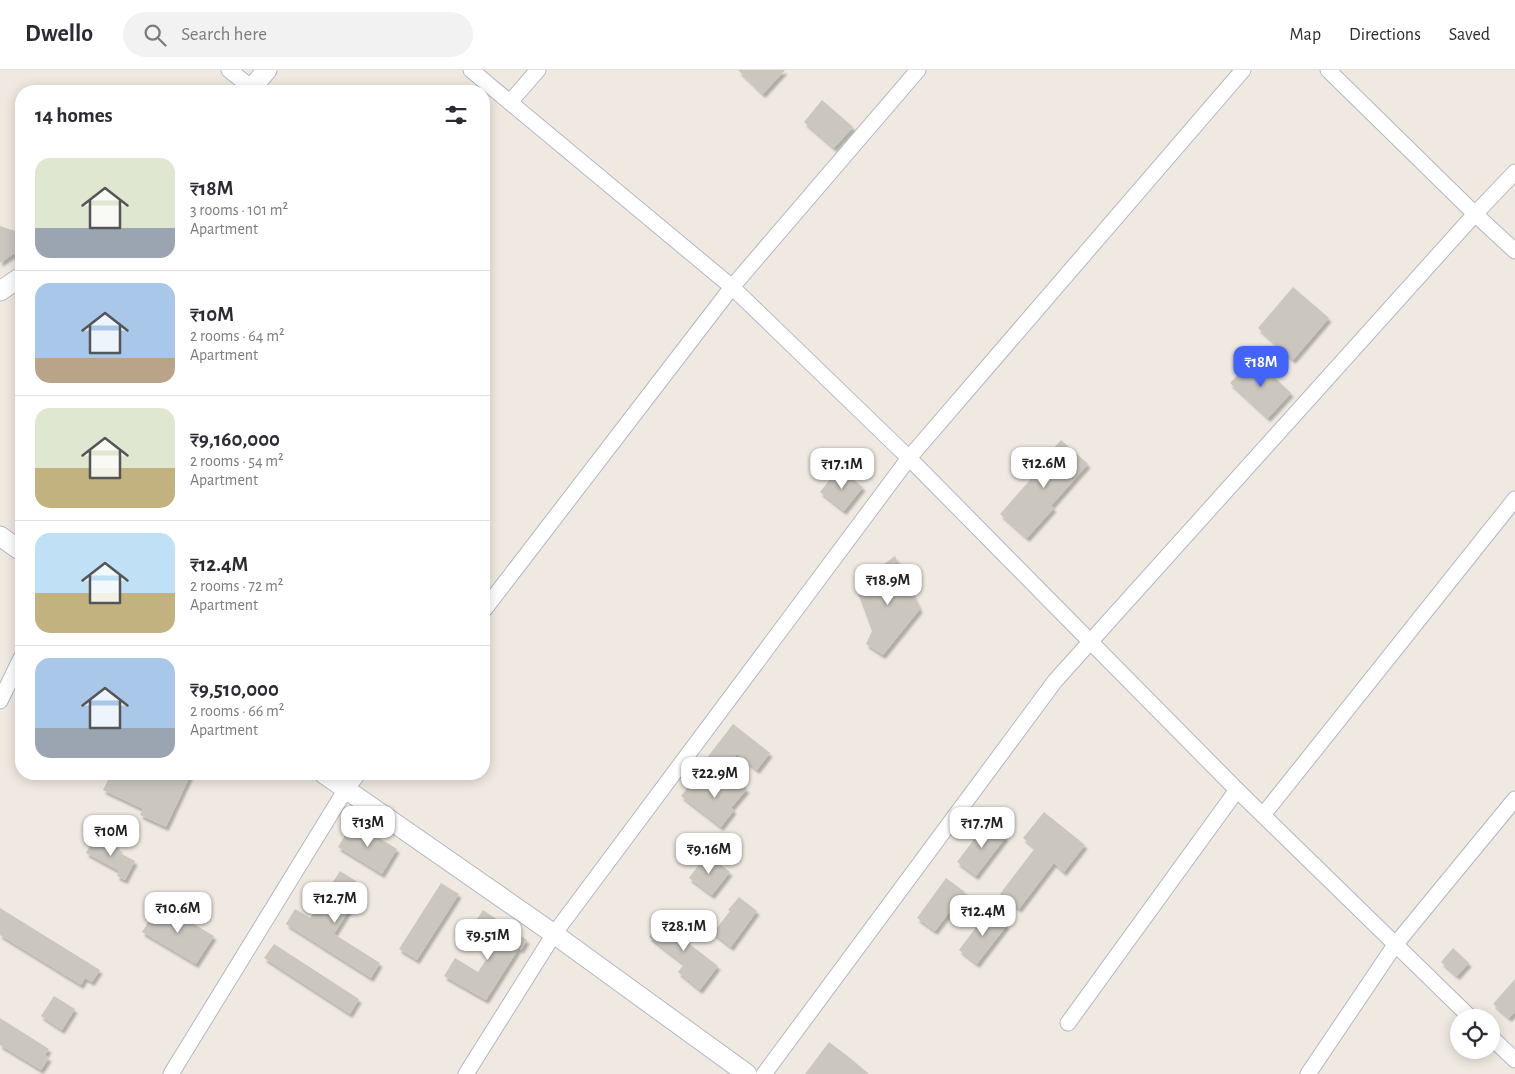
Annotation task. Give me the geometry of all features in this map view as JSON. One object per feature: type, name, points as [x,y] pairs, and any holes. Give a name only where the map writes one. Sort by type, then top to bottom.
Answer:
[{"type":"street","points":[[229,70],[245,85]]},
{"type":"street","points":[[254,85],[267,70]]},
{"type":"street","points":[[471,70],[489,85]]},
{"type":"street","points":[[510,102],[538,70]]},
{"type":"street","points":[[490,602],[732,287],[918,70]]},
{"type":"street","points":[[466,1074],[554,934],[909,458],[1243,70]]},
{"type":"street","points":[[1330,71],[1515,251]]},
{"type":"street","points":[[490,86],[732,287],[909,458],[1237,790],[1462,1009]]},
{"type":"street","points":[[764,1074],[1055,681],[1475,214],[1515,172]]},
{"type":"street","points":[[0,291],[15,281]]},
{"type":"street","points":[[1263,814],[1515,500]]},
{"type":"street","points":[[0,536],[15,547]]},
{"type":"street","points":[[0,701],[15,670]]},
{"type":"street","points":[[332,780],[554,934],[747,1074]]},
{"type":"street","points":[[171,1074],[354,780]]},
{"type":"street","points":[[1068,1023],[1237,790]]},
{"type":"street","points":[[1308,1074],[1395,945],[1515,799]]},
{"type":"street","points":[[1500,1046],[1515,1060]]},
{"type":"building","points":[[738,70],[785,70],[763,94]]},
{"type":"building","points":[[822,100],[853,127],[834,148],[804,122]]},
{"type":"building","points":[[0,226],[15,231],[15,253],[0,263]]},
{"type":"building","points":[[1293,287],[1329,318],[1293,360],[1258,328]]},
{"type":"building","points":[[1254,358],[1291,393],[1268,418],[1230,383]]},
{"type":"building","points":[[1061,440],[1088,464],[1051,506],[1054,508],[1027,538],[1000,514],[1037,472],[1034,470]]},
{"type":"building","points":[[839,468],[863,487],[844,511],[820,492]]},
{"type":"building","points":[[895,556],[920,609],[883,655],[866,644],[872,631],[858,593],[880,584],[873,572]]},
{"type":"building","points":[[733,724],[770,753],[757,770],[737,754],[722,772],[706,759]]},
{"type":"building","points":[[730,776],[747,789],[731,808],[734,810],[721,827],[681,796],[694,779],[715,795]]},
{"type":"building","points":[[108,780],[188,780],[166,827],[140,815],[143,809],[103,790]]},
{"type":"building","points":[[1044,812],[1085,845],[1064,872],[1054,863],[1019,909],[1000,894],[1035,848],[1023,838]]},
{"type":"building","points":[[353,822],[397,849],[382,874],[338,847]]},
{"type":"building","points":[[987,822],[1006,837],[976,876],[957,862]]},
{"type":"building","points":[[95,836],[120,849],[118,852],[135,861],[125,880],[117,876],[119,871],[86,853]]},
{"type":"building","points":[[707,854],[730,872],[712,895],[689,878]]},
{"type":"building","points":[[340,871],[364,886],[334,934],[380,963],[371,978],[286,924],[295,909],[310,918]]},
{"type":"building","points":[[946,878],[965,892],[935,931],[917,918]]},
{"type":"building","points":[[441,883],[459,894],[417,960],[399,949]]},
{"type":"building","points":[[739,897],[757,911],[731,947],[713,933]]},
{"type":"building","points":[[160,904],[214,936],[196,964],[142,932]]},
{"type":"building","points":[[0,908],[100,970],[92,982],[85,978],[81,985],[0,935]]},
{"type":"building","points":[[483,910],[527,940],[521,950],[519,948],[486,1000],[444,976],[455,958],[478,972],[502,936],[477,919]]},
{"type":"building","points":[[989,910],[1007,925],[977,964],[959,950]]},
{"type":"building","points":[[667,914],[689,931],[683,939],[718,966],[700,990],[678,972],[684,964],[649,937]]},
{"type":"building","points":[[274,944],[359,999],[350,1014],[264,958]]},
{"type":"building","points":[[1453,948],[1469,963],[1457,976],[1441,962]]},
{"type":"building","points":[[1515,979],[1515,1012],[1509,1018],[1493,1004]]},
{"type":"building","points":[[54,996],[75,1009],[62,1030],[41,1016]]},
{"type":"building","points":[[0,1018],[49,1049],[45,1055],[49,1058],[41,1070],[0,1045]]},
{"type":"building","points":[[829,1042],[850,1058],[869,1074],[805,1074]]}]
